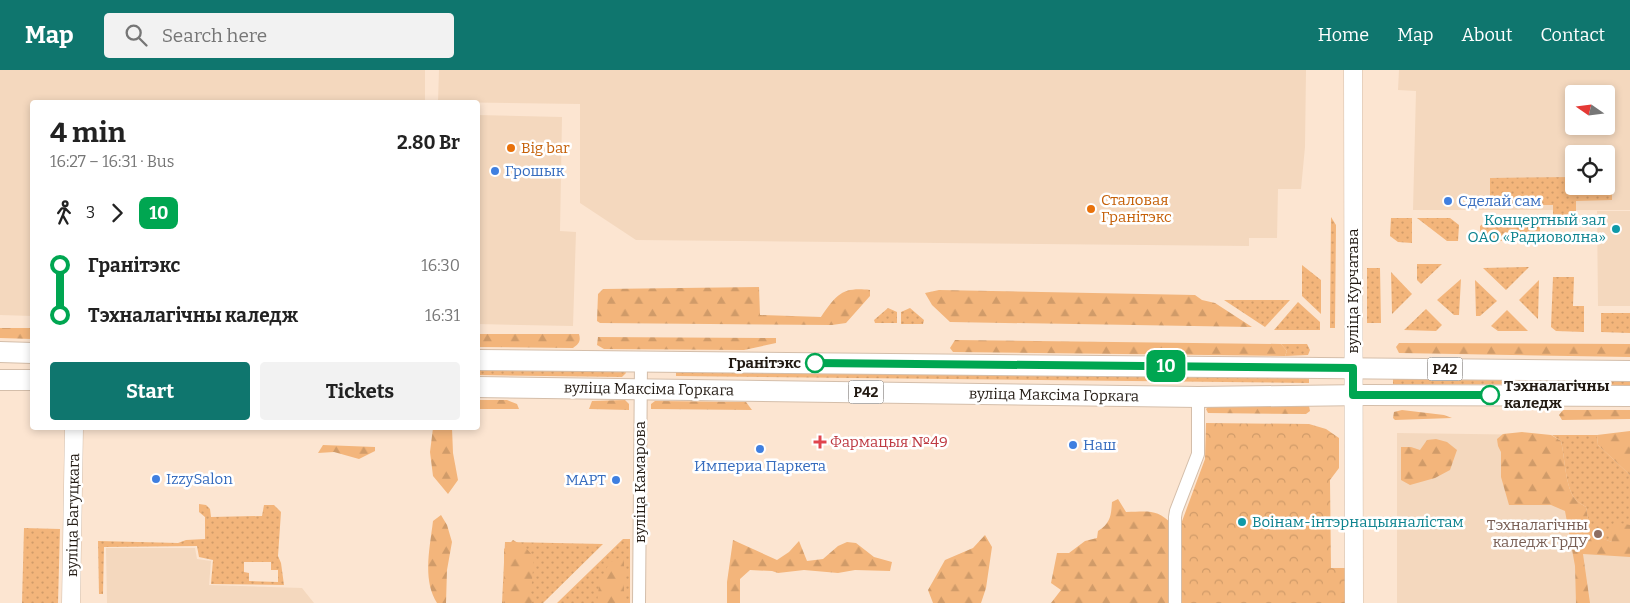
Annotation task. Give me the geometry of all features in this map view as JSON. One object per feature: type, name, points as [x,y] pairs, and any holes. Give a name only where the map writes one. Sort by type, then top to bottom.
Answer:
[{"type":"main road","name":"вуліца Курчатава","points":[[1353,70],[1354,603]]},
{"type":"main road","points":[[0,352],[30,353]]},
{"type":"main road","name":"вуліца Максіма Горкага","points":[[480,360],[1630,371]]},
{"type":"main road","points":[[0,380],[30,380]]},
{"type":"main road","name":"вуліца Максіма Горкага","points":[[480,387],[1198,397],[1353,395],[1630,396]]},
{"type":"main road","name":"вуліца Багуцкага","points":[[71,603],[74,430]]},
{"type":"street","name":"вуліца Камарова","points":[[639,603],[641,361]]},
{"type":"street","points":[[1175,603],[1175,518],[1198,454],[1198,397]]},
{"type":"shaded area","points":[[0,70],[425,70],[425,100],[30,100],[30,316],[0,315]]},
{"type":"shaded area","points":[[439,70],[1306,70],[1305,147],[1301,189],[1278,189],[1277,238],[1249,238],[1249,246],[636,240],[580,203],[580,104],[438,100]]},
{"type":"shaded area","points":[[1399,70],[1630,70],[1630,210],[1413,210],[1416,91],[1398,90]]},
{"type":"shaded area","points":[[480,115],[562,117],[560,231],[576,232],[573,326],[480,324]]},
{"type":"shaded area","name":"Концертный зал ОАО «Радиоволна»","points":[[1597,211],[1630,211],[1630,306],[1598,306]]},
{"type":"shaded area","points":[[1397,433],[1630,436],[1630,603],[1397,603]]},
{"type":"shaded area","points":[[106,548],[195,548],[197,559],[211,561],[209,585],[302,588],[314,603],[107,603]]},
{"type":"green space","points":[[1565,177],[1565,195],[1612,195],[1612,200],[1576,201],[1576,224],[1553,224],[1553,205],[1490,205],[1490,178]]},
{"type":"green space","points":[[1331,217],[1336,225],[1335,328],[1330,328]]},
{"type":"green space","points":[[1391,218],[1412,218],[1412,243],[1398,242],[1390,236]]},
{"type":"green space","points":[[1417,218],[1450,218],[1459,225],[1458,241],[1447,241]]},
{"type":"green space","points":[[1490,218],[1540,218],[1540,241],[1480,241],[1480,226]]},
{"type":"green space","points":[[1417,264],[1442,264],[1421,284],[1417,280]]},
{"type":"green space","points":[[1302,265],[1321,280],[1321,314],[1302,296]]},
{"type":"green space","points":[[1529,267],[1506,290],[1483,268]]},
{"type":"green space","points":[[1367,268],[1380,268],[1381,323],[1367,323]]},
{"type":"green space","points":[[1391,272],[1412,294],[1392,314]]},
{"type":"green space","points":[[1553,277],[1574,277],[1573,306],[1584,306],[1584,332],[1556,331],[1551,327]]},
{"type":"green space","points":[[1461,279],[1459,315],[1454,315],[1437,300]]},
{"type":"green space","points":[[1475,280],[1497,301],[1480,316],[1476,316]]},
{"type":"green space","points":[[1539,280],[1538,319],[1519,300]]},
{"type":"green space","points":[[759,287],[760,315],[821,317],[831,303],[846,291],[870,290],[870,296],[846,323],[832,325],[600,323],[597,321],[598,294],[603,289]]},
{"type":"green space","points":[[939,290],[1195,295],[1202,300],[1215,303],[1252,327],[950,322],[932,305],[925,293]]},
{"type":"green space","points":[[1224,300],[1290,300],[1265,327]]},
{"type":"green space","points":[[1298,302],[1320,322],[1320,330],[1274,330]]},
{"type":"green space","points":[[888,308],[897,312],[897,323],[875,323],[874,320]]},
{"type":"green space","points":[[910,308],[924,320],[923,324],[901,324],[901,312]]},
{"type":"green space","points":[[1426,309],[1442,325],[1436,331],[1404,330]]},
{"type":"green space","points":[[1507,310],[1528,331],[1498,331],[1491,326]]},
{"type":"green space","points":[[1601,313],[1630,313],[1630,333],[1601,332]]},
{"type":"green space","points":[[0,328],[30,328],[30,339],[0,338]]},
{"type":"green space","points":[[480,334],[579,334],[580,340],[573,348],[480,347]]},
{"type":"green space","points":[[598,337],[776,338],[776,343],[744,350],[604,349],[597,345]]},
{"type":"green space","points":[[955,340],[1281,344],[1287,351],[1285,356],[953,352],[950,348]]},
{"type":"green space","points":[[1399,343],[1630,344],[1630,357],[1399,353],[1396,347]]},
{"type":"green space","points":[[1281,344],[1307,344],[1310,350],[1308,355],[1285,356],[1287,351]]},
{"type":"green space","points":[[480,368],[625,371],[626,373],[622,377],[480,375]]},
{"type":"green space","points":[[676,369],[1309,374],[1309,383],[676,376]]},
{"type":"green space","points":[[1393,376],[1630,377],[1630,385],[1393,384]]},
{"type":"green space","points":[[480,400],[507,400],[517,404],[519,409],[480,409]]},
{"type":"green space","points":[[625,400],[629,404],[629,410],[589,409],[592,401]]},
{"type":"green space","points":[[655,401],[746,402],[752,410],[651,409],[651,404]]},
{"type":"green space","points":[[1211,404],[1309,406],[1310,411],[1306,414],[1208,413],[1206,409]]},
{"type":"green space","points":[[1402,410],[1444,415],[1452,418],[1395,420],[1393,418],[1394,412]]},
{"type":"green space","points":[[1563,410],[1630,410],[1630,419],[1562,420],[1559,415]]},
{"type":"green space","points":[[1206,423],[1309,424],[1326,429],[1339,438],[1339,468],[1330,480],[1331,568],[1345,568],[1345,603],[1180,603],[1181,524],[1205,459]]},
{"type":"green space","points":[[433,430],[452,430],[453,453],[458,480],[448,494],[433,476],[430,452]]},
{"type":"green space","points":[[1630,431],[1630,475],[1598,445],[1597,435]]},
{"type":"green space","points":[[1522,432],[1551,435],[1561,441],[1572,495],[1586,507],[1589,525],[1595,536],[1612,542],[1611,532],[1614,522],[1630,525],[1630,557],[1583,554],[1590,603],[1576,603],[1575,566],[1565,511],[1551,505],[1509,505],[1501,477],[1501,452],[1497,439],[1503,434]]},
{"type":"green space","points":[[1552,435],[1597,435],[1598,445],[1630,475],[1630,526],[1612,542],[1594,536],[1589,525],[1586,507],[1572,495],[1561,441]]},
{"type":"green space","points":[[1436,439],[1447,442],[1457,450],[1450,470],[1435,478],[1410,485],[1401,480],[1401,447],[1411,447],[1420,450],[1427,440]]},
{"type":"green space","points":[[323,445],[375,447],[375,451],[359,459],[334,452],[318,453]]},
{"type":"green space","points":[[1118,499],[1126,512],[1156,513],[1173,525],[1170,603],[1051,603],[1061,590],[1051,583],[1057,553],[1069,553],[1085,541],[1097,538],[1098,531],[1106,525],[1110,518],[1112,502]]},
{"type":"green space","points":[[199,504],[206,505],[210,509],[211,517],[262,516],[264,505],[274,505],[281,512],[278,556],[281,563],[284,585],[211,584],[213,560],[199,557],[197,546],[104,547],[103,594],[99,594],[98,541],[178,543],[186,540],[205,539],[205,517],[199,512]],"holes":[[[244,562],[271,562],[271,570],[278,570],[278,582],[249,581],[249,573],[244,572]]]},
{"type":"green space","points":[[441,515],[447,525],[452,542],[447,570],[446,603],[437,603],[432,594],[428,574],[433,521]]},
{"type":"green space","points":[[24,528],[60,529],[58,603],[22,603]]},
{"type":"green space","points":[[985,535],[992,547],[986,588],[981,603],[933,603],[928,590],[945,560],[973,548]]},
{"type":"green space","points":[[623,539],[630,539],[630,603],[557,603]]},
{"type":"green space","points":[[513,540],[525,547],[534,557],[531,593],[536,599],[531,603],[504,603],[504,549]]},
{"type":"green space","points":[[733,540],[777,560],[789,552],[799,541],[807,561],[823,559],[838,546],[847,542],[856,543],[874,557],[892,562],[890,571],[855,570],[838,573],[804,570],[778,573],[750,570],[740,579],[740,603],[727,603],[727,582]]},
{"type":"green space","points":[[505,542],[603,544],[543,603],[502,603]]},
{"type":"green space","points":[[624,555],[624,603],[597,603],[599,586],[609,563]]},
{"type":"bus line","name":"10","points":[[815,363],[1353,368],[1353,395],[1490,395]]},
{"type":"place","name":"Big bar","points":[[511,148]]},
{"type":"place","name":"Грошык","points":[[495,171]]},
{"type":"place","name":"Сделай сам","points":[[1448,201]]},
{"type":"place","name":"Сталовая Гранітэкс","points":[[1091,209]]},
{"type":"place","name":"Концертный зал ОАО «Радиоволна»","points":[[1616,229]]},
{"type":"place","name":"Гранітэкс","points":[[815,363]]},
{"type":"place","name":"Тэхналагічны каледж","points":[[1490,395]]},
{"type":"place","name":"Фармацыя №49","points":[[820,442]]},
{"type":"place","name":"Наш","points":[[1073,445]]},
{"type":"place","name":"Империа Паркета","points":[[760,449]]},
{"type":"place","name":"IzzySalon","points":[[156,479]]},
{"type":"place","name":"МАРТ","points":[[616,480]]},
{"type":"place","name":"Воінам-інтэрнацыяналістам","points":[[1242,522]]},
{"type":"place","name":"Тэхналагічны каледж ГрДУ","points":[[1598,534]]}]
